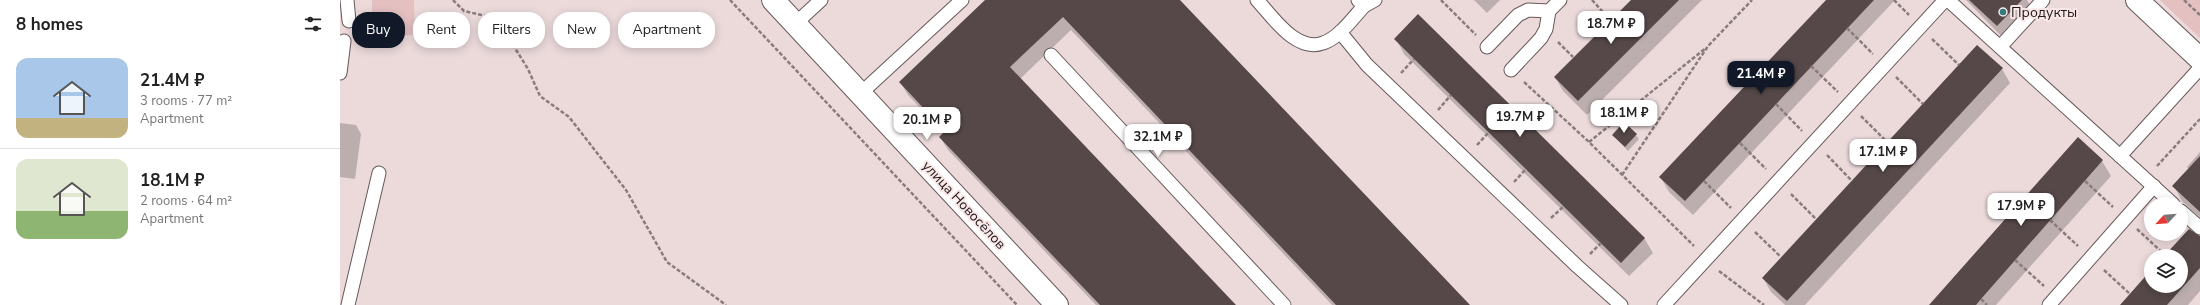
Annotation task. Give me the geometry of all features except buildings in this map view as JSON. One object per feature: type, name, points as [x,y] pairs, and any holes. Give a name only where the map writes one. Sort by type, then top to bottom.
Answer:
[{"type":"street","name":"улица Новосёлов","points":[[773,0],[1057,305]]},
{"type":"street","points":[[2138,0],[2200,59]]},
{"type":"lane","points":[[347,0],[349,21]]},
{"type":"lane","points":[[795,24],[820,0]]},
{"type":"lane","points":[[860,94],[962,0]]},
{"type":"lane","points":[[1257,0],[1290,35],[1306,44],[1323,44],[1340,32],[1366,2]]},
{"type":"lane","points":[[1511,70],[1541,38],[1546,29],[1548,11],[1560,0]]},
{"type":"lane","points":[[1664,305],[1946,0],[2165,197]]},
{"type":"lane","points":[[2000,47],[2043,0]]},
{"type":"lane","points":[[1487,46],[1518,15],[1528,10],[1548,11]]},
{"type":"lane","points":[[1340,32],[1367,65],[1577,266],[1621,305]]},
{"type":"lane","points":[[340,73],[344,41]]},
{"type":"lane","points":[[1051,55],[1284,305]]},
{"type":"lane","points":[[2120,156],[2200,68]]},
{"type":"lane","points":[[348,305],[379,173]]},
{"type":"lane","points":[[2052,301],[2149,183]]},
{"type":"lane","points":[[2188,217],[2200,228]]},
{"type":"path","points":[[453,0],[464,11],[490,17],[508,36],[528,69],[540,96],[569,117],[626,190],[667,262],[726,305]]},
{"type":"path","points":[[730,0],[1017,305]]},
{"type":"path","points":[[1441,0],[1487,46]]},
{"type":"path","points":[[1592,0],[1610,20]]},
{"type":"path","points":[[1589,142],[1708,46],[1752,0]]},
{"type":"path","points":[[2184,0],[2200,15]]},
{"type":"path","points":[[1622,175],[1708,46]]},
{"type":"path","points":[[1511,70],[1589,142],[1721,273],[1764,305]]},
{"type":"path","points":[[2149,183],[2200,119]]},
{"type":"path","points":[[2016,260],[2052,301]]},
{"type":"path","points":[[1981,299],[1987,305]]},
{"type":"shaded area","points":[[372,0],[414,0],[413,35],[405,35],[405,12],[372,12]]},
{"type":"shaded area","points":[[2160,0],[2200,0],[2200,38]]},
{"type":"place","name":"Продукты","points":[[2003,12]]}]
